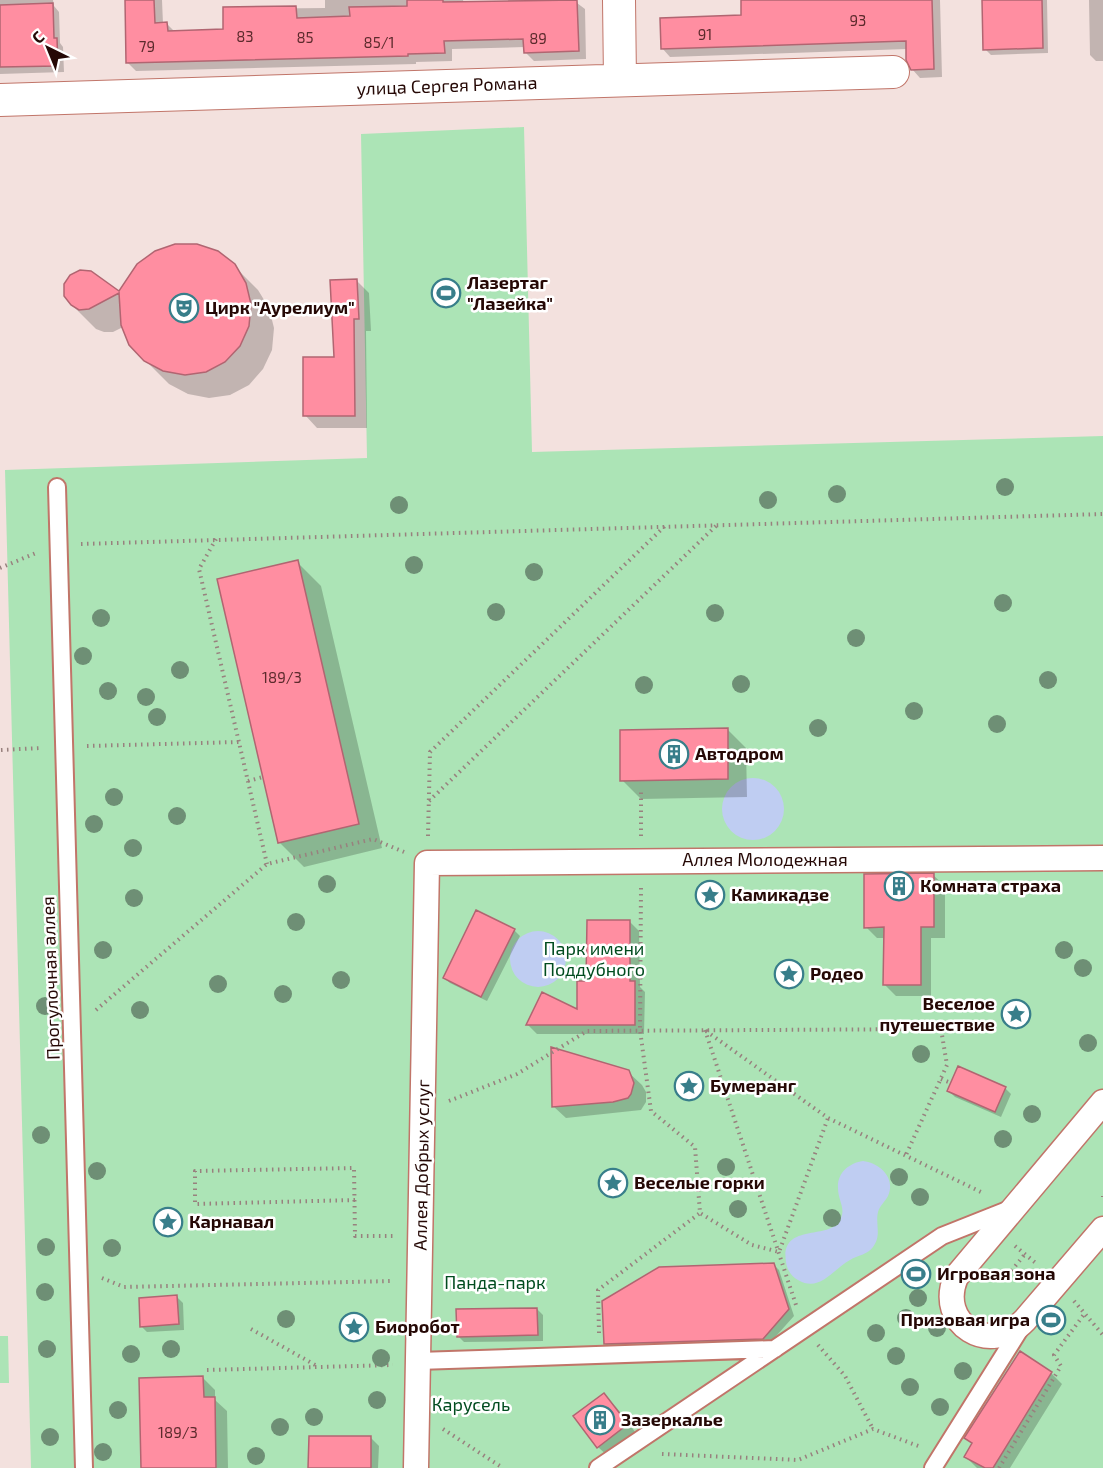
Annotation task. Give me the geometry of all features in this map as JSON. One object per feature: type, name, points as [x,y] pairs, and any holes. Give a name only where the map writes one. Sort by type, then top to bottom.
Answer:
[{"type":"street","points":[[619,0],[620,80]]},
{"type":"street","name":"улица Сергея Романа","points":[[0,99],[893,72]]},
{"type":"street","name":"Аллея Молодежная","points":[[427,863],[1103,858]]},
{"type":"street","name":"Аллея Добрых услуг","points":[[416,1468],[427,863]]},
{"type":"street","points":[[1103,1102],[956,1277],[951,1295],[953,1308],[965,1326],[984,1336],[998,1336],[1012,1332],[1103,1229]]},
{"type":"lane","name":"Прогулочная аллея","points":[[57,487],[84,1468]]},
{"type":"lane","points":[[598,1468],[942,1236],[1014,1208]]},
{"type":"lane","points":[[937,1462],[1025,1320]]},
{"type":"lane","points":[[418,1362],[776,1348]]},
{"type":"path","points":[[0,568],[59,544],[1103,514]]},
{"type":"path","points":[[429,801],[718,524]]},
{"type":"path","points":[[427,863],[430,752],[666,525]]},
{"type":"path","points":[[216,539],[199,568],[267,864]]},
{"type":"path","points":[[1,750],[239,742]]},
{"type":"path","points":[[248,781],[263,777]]},
{"type":"path","points":[[641,791],[640,1030],[651,1111],[695,1146],[700,1212]]},
{"type":"path","points":[[72,1030],[267,864],[373,839]]},
{"type":"path","points":[[423,1112],[517,1074],[587,1031],[941,1029],[947,1065],[905,1156]]},
{"type":"path","points":[[705,1030],[828,1118],[1014,1208]]},
{"type":"path","points":[[705,1030],[804,1329],[844,1376],[873,1429],[937,1462]]},
{"type":"path","points":[[940,1079],[951,1083]]},
{"type":"path","points":[[779,1252],[828,1118]]},
{"type":"path","points":[[355,1200],[195,1204],[195,1171],[354,1168],[355,1200],[356,1236],[421,1235]]},
{"type":"path","points":[[700,1212],[752,1245],[779,1252]]},
{"type":"path","points":[[599,1354],[598,1290],[700,1212]]},
{"type":"path","points":[[996,1229],[1058,1282],[1103,1335]]},
{"type":"path","points":[[1004,1280],[1025,1254]]},
{"type":"path","points":[[79,1269],[124,1287],[419,1280]]},
{"type":"path","points":[[999,1468],[1061,1366],[1054,1355],[1085,1313]]},
{"type":"path","points":[[251,1329],[317,1367]]},
{"type":"path","points":[[207,1370],[418,1362]]},
{"type":"path","points":[[417,1411],[502,1468]]},
{"type":"path","points":[[622,1452],[798,1460],[873,1429]]},
{"type":"green space","name":"Парк имени Поддубного","points":[[524,127],[532,452],[1103,436],[1103,1468],[31,1468],[5,470],[367,458],[361,134]]},
{"type":"green space","points":[[0,1336],[8,1336],[9,1383],[0,1383]]},
{"type":"water","points":[[753,778],[770,783],[775,787],[779,792],[784,809],[779,826],[775,831],[770,835],[753,840],[736,835],[731,831],[727,826],[722,809],[727,792],[731,787],[736,783]]},
{"type":"water","points":[[538,931],[549,933],[558,939],[564,948],[566,959],[564,970],[558,979],[549,985],[538,987],[527,985],[518,979],[512,970],[510,959],[512,948],[518,939],[527,933]]},
{"type":"water","points":[[863,1161],[885,1172],[890,1183],[888,1196],[878,1212],[876,1243],[868,1252],[850,1260],[820,1282],[813,1284],[798,1280],[790,1273],[787,1265],[786,1250],[790,1242],[805,1234],[832,1228],[838,1223],[842,1214],[838,1183],[842,1173],[849,1166]]},
{"type":"building","points":[[125,0],[154,0],[155,23],[167,22],[168,31],[223,29],[223,7],[296,6],[297,18],[350,16],[349,7],[407,6],[407,0],[443,0],[443,2],[577,0],[579,51],[524,53],[523,39],[444,41],[445,53],[408,54],[408,56],[126,63]]},
{"type":"building","points":[[741,0],[932,0],[934,69],[911,70],[906,60],[906,41],[661,49],[660,18],[741,15]]},
{"type":"building","points":[[982,0],[1042,0],[1043,48],[983,50]]},
{"type":"building","points":[[53,3],[58,66],[0,67],[0,5]]},
{"type":"building","points":[[175,244],[197,244],[218,251],[235,264],[246,283],[251,304],[249,326],[240,346],[225,362],[206,372],[185,375],[163,371],[144,361],[129,345],[121,325],[119,293],[89,309],[79,310],[71,305],[64,296],[64,284],[70,275],[80,270],[91,271],[119,291],[137,264],[155,251]]},
{"type":"building","points":[[357,279],[359,319],[354,319],[355,416],[303,416],[303,357],[334,357],[330,280]]},
{"type":"building","points":[[298,560],[359,824],[278,843],[217,579]]},
{"type":"building","name":"Автодром","points":[[728,728],[728,779],[620,781],[620,730]]},
{"type":"building","points":[[934,873],[934,927],[921,927],[921,985],[883,985],[884,927],[864,928],[864,874]]},
{"type":"building","points":[[476,910],[515,929],[481,997],[443,978]]},
{"type":"building","points":[[587,920],[630,920],[630,981],[635,981],[635,1025],[526,1025],[542,992],[577,1009],[577,981],[586,981]]},
{"type":"building","points":[[551,1047],[629,1070],[634,1083],[631,1094],[628,1098],[613,1102],[552,1107]]},
{"type":"building","points":[[958,1066],[1006,1087],[995,1112],[947,1091]]},
{"type":"building","points":[[774,1263],[789,1309],[763,1339],[604,1344],[602,1301],[659,1267]]},
{"type":"building","points":[[177,1295],[179,1324],[140,1327],[139,1298]]},
{"type":"building","points":[[537,1308],[538,1335],[457,1337],[456,1309]]},
{"type":"building","points":[[1020,1351],[1052,1372],[993,1468],[985,1468],[964,1457],[972,1443],[964,1438]]},
{"type":"building","points":[[203,1376],[204,1397],[215,1397],[216,1468],[141,1468],[139,1378]]},
{"type":"building","name":"Зазеркалье","points":[[604,1393],[628,1424],[597,1448],[573,1416]]},
{"type":"building","points":[[309,1436],[371,1436],[371,1468],[308,1468]]},
{"type":"place","name":"Лазертаг \"Лазейка\"","points":[[446,293]]},
{"type":"place","name":"Цирк \"Аурелиум\"","points":[[184,308]]},
{"type":"place","name":"Автодром","points":[[674,754]]},
{"type":"place","name":"Комната страха","points":[[899,886]]},
{"type":"place","name":"Камикадзе","points":[[710,895]]},
{"type":"place","name":"Родео","points":[[789,974]]},
{"type":"place","name":"Веселое путешествие","points":[[1016,1014]]},
{"type":"place","name":"Бумеранг","points":[[689,1086]]},
{"type":"place","name":"Веселые горки","points":[[613,1183]]},
{"type":"place","name":"Карнавал","points":[[168,1222]]},
{"type":"place","name":"Игровая зона","points":[[916,1274]]},
{"type":"place","name":"Призовая игра","points":[[1051,1320]]},
{"type":"place","name":"Биоробот","points":[[354,1327]]},
{"type":"place","name":"Зазеркалье","points":[[600,1420]]},
{"type":"park label","name":"Панда-парк","points":[[495,1283]]},
{"type":"park label","name":"Карусель","points":[[471,1405]]}]
